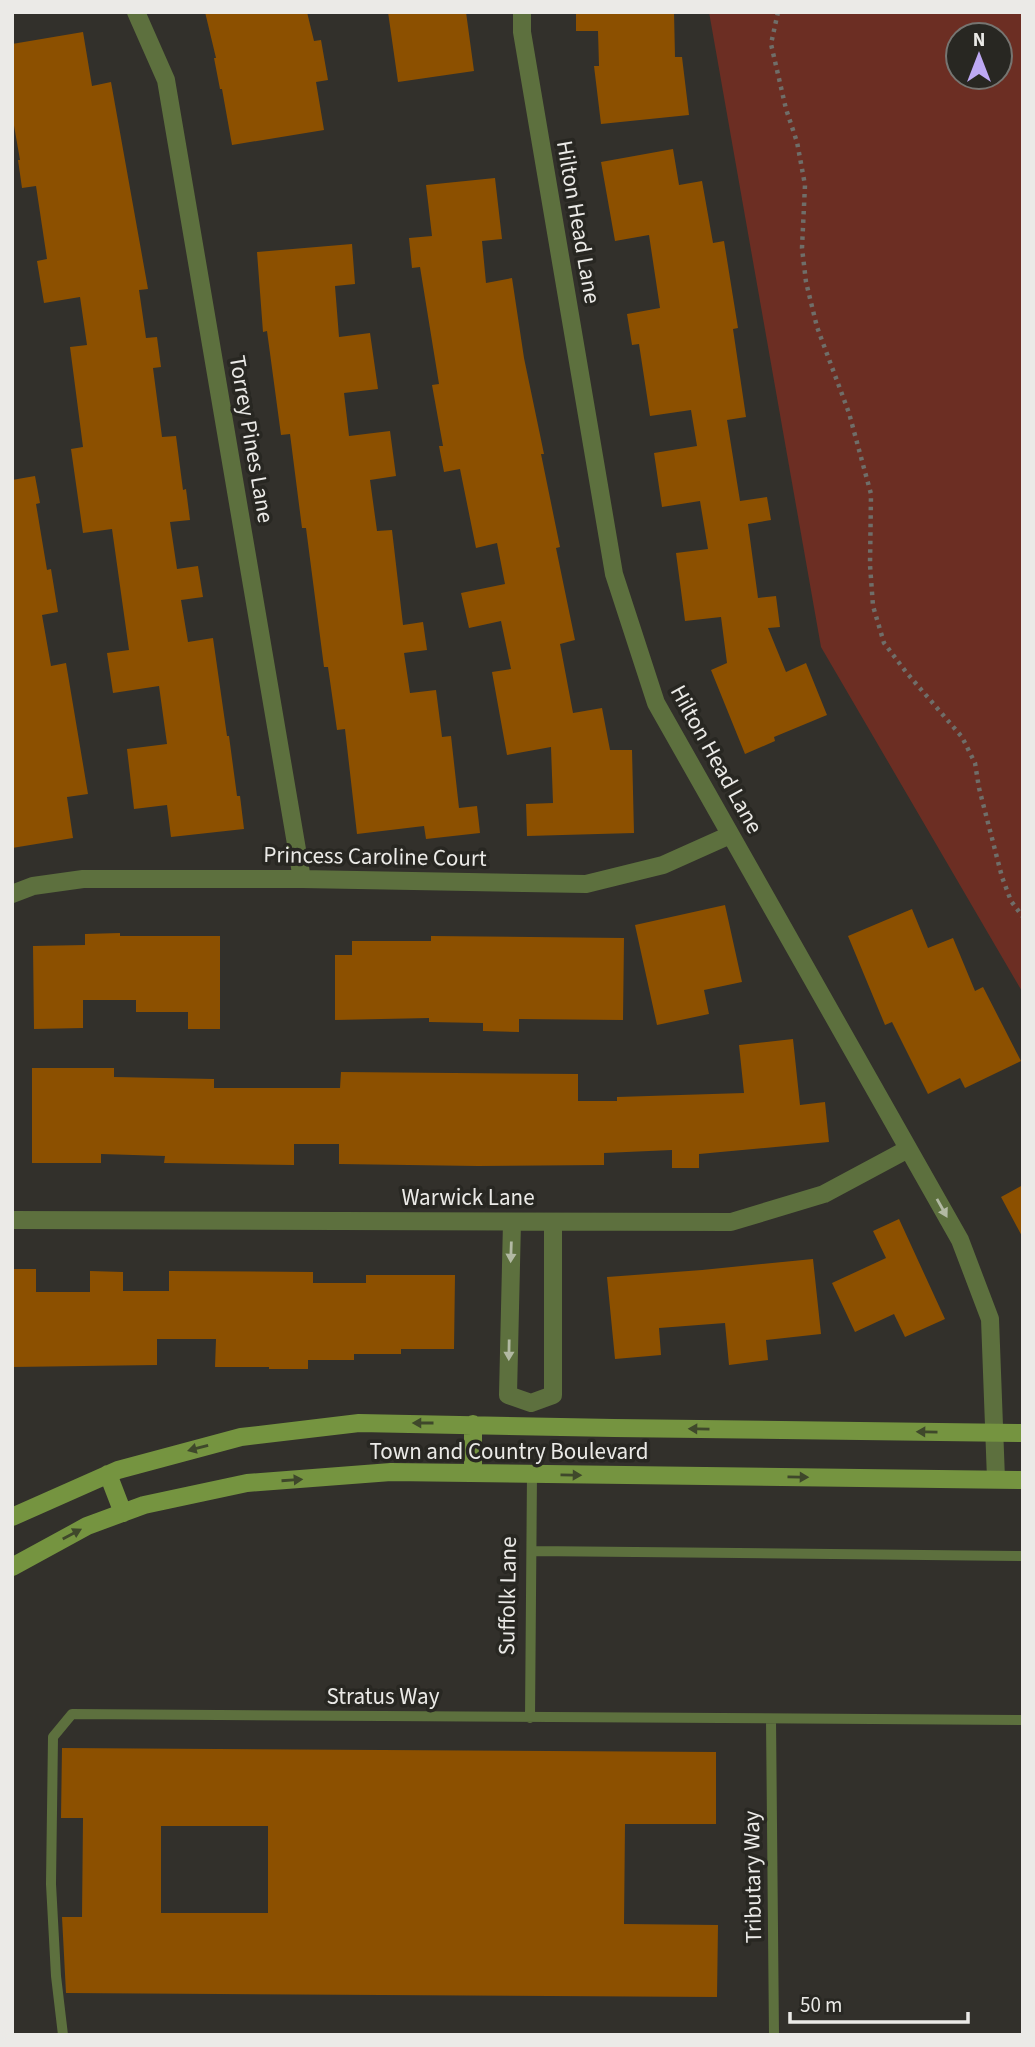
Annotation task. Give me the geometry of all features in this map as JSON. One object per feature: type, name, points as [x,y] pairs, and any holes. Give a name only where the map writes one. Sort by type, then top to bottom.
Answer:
[{"type":"main road","name":"Town and Country Boulevard","points":[[12,1517],[108,1474],[241,1437],[359,1423],[1023,1433]]},
{"type":"main road","points":[[473,1424],[473,1474]]},
{"type":"main road","name":"Town and Country Boulevard","points":[[12,1567],[87,1526],[144,1505],[247,1483],[391,1472],[1023,1480]]},
{"type":"main road","points":[[108,1474],[123,1513]]},
{"type":"street","name":"Torrey Pines Lane","points":[[136,12],[166,80],[302,879]]},
{"type":"street","name":"Hilton Head Lane","points":[[522,12],[522,32],[614,574],[656,703],[960,1240],[990,1319],[996,1479]]},
{"type":"street","name":"Princess Caroline Court","points":[[12,894],[33,886],[83,879],[302,879],[586,884],[663,865],[730,835]]},
{"type":"street","name":"Warwick Lane","points":[[12,1220],[731,1222],[824,1194],[908,1149]]},
{"type":"street","points":[[512,1222],[508,1395],[531,1403],[553,1395],[553,1222]]},
{"type":"street","points":[[531,1403],[531,1426]]},
{"type":"lane","name":"Suffolk Lane","points":[[530,1718],[532,1474]]},
{"type":"lane","points":[[532,1551],[1023,1556]]},
{"type":"lane","name":"Stratus Way","points":[[63,2035],[55,1976],[51,1884],[53,1737],[72,1714],[1023,1720]]},
{"type":"lane","name":"Tributary Way","points":[[771,1719],[774,2035]]},
{"type":"path","points":[[778,12],[771,44],[786,109],[797,142],[805,185],[802,248],[806,282],[817,327],[849,413],[872,494],[870,565],[873,606],[884,643],[962,737],[975,763],[1002,877],[1012,901],[1023,917]]},
{"type":"shaded area","points":[[709,12],[1023,12],[1023,993],[821,647]]},
{"type":"building","points":[[205,12],[307,12],[314,41],[321,40],[328,80],[316,82],[324,130],[232,145]]},
{"type":"building","points":[[388,12],[466,12],[474,71],[398,82]]},
{"type":"building","points":[[576,12],[674,12],[675,57],[682,57],[689,115],[601,124],[594,66],[599,66],[598,31],[576,31]]},
{"type":"building","points":[[83,32],[92,86],[111,82],[148,289],[139,290],[146,338],[157,337],[161,367],[153,368],[162,437],[176,436],[183,490],[186,489],[190,520],[170,522],[177,569],[198,566],[203,597],[181,600],[188,642],[213,638],[244,829],[171,837],[167,805],[134,809],[127,749],[167,744],[159,686],[113,693],[107,653],[129,650],[112,529],[83,533],[71,449],[83,447],[70,347],[87,345],[80,297],[44,303],[37,261],[47,259],[36,186],[22,188],[12,114],[12,44]]},
{"type":"building","points":[[673,149],[679,185],[702,181],[713,243],[724,241],[738,328],[733,329],[746,417],[727,420],[740,501],[767,497],[771,520],[748,524],[758,598],[776,596],[780,627],[768,628],[786,672],[806,663],[827,715],[774,737],[775,741],[745,754],[711,670],[727,663],[721,617],[685,621],[676,553],[708,549],[700,501],[662,507],[654,453],[697,446],[691,410],[650,416],[639,344],[632,345],[627,314],[660,308],[649,235],[615,241],[601,162]]},
{"type":"building","points":[[495,178],[502,239],[482,241],[486,283],[512,278],[524,358],[544,454],[541,454],[560,547],[556,548],[575,640],[560,644],[573,713],[602,708],[610,750],[632,750],[634,833],[527,836],[526,804],[553,803],[551,747],[507,755],[492,672],[511,669],[501,621],[469,628],[461,593],[505,584],[497,543],[476,548],[460,469],[444,472],[439,446],[443,446],[432,385],[439,384],[420,267],[412,268],[409,238],[432,236],[426,185]]},
{"type":"building","points":[[352,244],[355,284],[335,286],[339,337],[370,333],[378,389],[344,393],[349,436],[390,431],[396,476],[370,480],[377,531],[392,530],[403,625],[423,622],[427,650],[404,653],[410,693],[436,690],[442,737],[451,736],[459,808],[477,806],[480,833],[426,839],[424,826],[357,834],[345,729],[337,730],[328,667],[324,667],[306,528],[302,528],[290,434],[281,435],[267,331],[263,332],[257,252]]},
{"type":"building","points":[[35,476],[40,503],[36,504],[47,570],[51,569],[58,612],[42,615],[51,666],[66,663],[88,794],[67,797],[73,838],[12,848],[12,480]]},
{"type":"building","points":[[725,905],[742,982],[704,990],[709,1014],[657,1025],[635,925]]},
{"type":"building","points":[[912,909],[928,948],[953,938],[975,991],[983,987],[1021,1061],[965,1088],[960,1078],[928,1094],[892,1022],[885,1025],[848,936]]},
{"type":"building","points":[[120,933],[120,936],[220,936],[220,1029],[188,1029],[188,1012],[136,1012],[136,1000],[83,1000],[83,1028],[34,1029],[33,946],[85,945],[85,934]]},
{"type":"building","points":[[431,936],[624,938],[623,1020],[519,1019],[519,1032],[483,1031],[483,1023],[429,1022],[429,1018],[335,1020],[335,955],[352,955],[352,941],[431,941]]},
{"type":"building","points":[[793,1039],[800,1105],[825,1102],[829,1142],[699,1154],[699,1168],[672,1168],[672,1150],[604,1153],[604,1165],[339,1164],[339,1144],[294,1144],[294,1165],[164,1163],[165,1156],[101,1154],[101,1163],[32,1163],[32,1068],[114,1068],[114,1077],[214,1079],[214,1088],[340,1088],[341,1072],[578,1074],[578,1101],[617,1101],[617,1097],[744,1093],[739,1045]]},
{"type":"building","points":[[1023,1185],[1023,1238],[1001,1197]]},
{"type":"building","points":[[899,1219],[945,1319],[905,1337],[894,1314],[855,1332],[832,1283],[886,1258],[873,1231]]},
{"type":"building","points":[[813,1259],[821,1334],[766,1340],[768,1360],[729,1365],[725,1323],[659,1328],[661,1355],[615,1359],[607,1277]]},
{"type":"building","points":[[12,1269],[36,1269],[36,1292],[90,1292],[90,1271],[123,1272],[123,1291],[169,1291],[169,1271],[313,1272],[313,1283],[366,1283],[366,1275],[455,1275],[454,1349],[401,1349],[401,1354],[354,1354],[354,1360],[308,1360],[308,1369],[269,1369],[215,1367],[216,1339],[157,1339],[157,1365],[12,1367]]},
{"type":"building","points":[[62,1748],[716,1752],[716,1824],[625,1824],[624,1924],[718,1925],[717,1997],[66,1993],[62,1917],[82,1917],[83,1818],[61,1818]],"holes":[[[161,1826],[268,1826],[268,1913],[161,1913]]]}]
